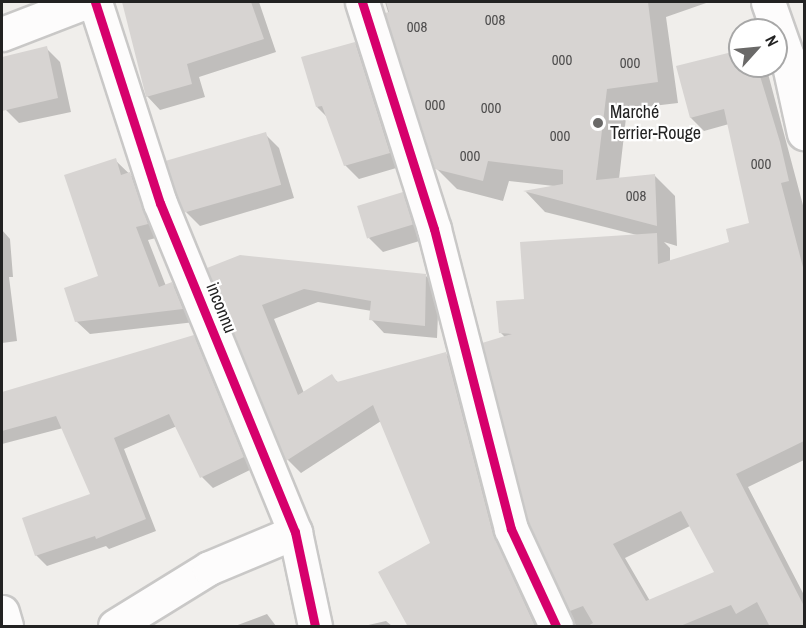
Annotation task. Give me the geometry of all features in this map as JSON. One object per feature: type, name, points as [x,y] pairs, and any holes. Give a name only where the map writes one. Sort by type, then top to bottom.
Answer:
[{"type":"street","points":[[2,34],[85,2]]},
{"type":"street","name":"inconnu","points":[[95,2],[160,203],[295,532],[315,627]]},
{"type":"street","points":[[362,2],[434,229],[511,529],[556,627]]},
{"type":"street","points":[[768,2],[787,56],[804,134]]},
{"type":"street","points":[[115,627],[209,568],[295,532]]},
{"type":"street","points":[[2,612],[6,627]]},
{"type":"building","points":[[122,2],[251,2],[264,39],[187,64],[192,84],[146,97]]},
{"type":"building","points":[[386,2],[648,2],[658,82],[607,89],[596,180],[655,174],[657,226],[523,191],[563,184],[563,170],[488,161],[483,181],[435,169],[385,13],[389,12]]},
{"type":"building","points":[[355,42],[390,153],[344,166],[322,106],[316,107],[301,57]]},
{"type":"building","points":[[47,46],[58,98],[2,111],[2,57]]},
{"type":"building","points":[[728,53],[728,78],[761,78],[789,181],[781,183],[804,271],[804,441],[736,474],[804,606],[804,627],[770,627],[757,602],[736,614],[731,605],[678,627],[586,627],[593,623],[583,606],[570,611],[529,523],[482,343],[512,334],[499,333],[496,301],[524,299],[520,242],[657,233],[658,264],[729,242],[726,229],[749,223],[724,109],[690,118],[676,66]],"holes":[[[681,511],[714,572],[646,601],[613,544]]]},
{"type":"building","points":[[266,132],[281,185],[181,214],[166,161]]},
{"type":"building","points":[[116,158],[121,175],[130,172],[148,224],[136,227],[159,287],[172,282],[183,309],[75,322],[64,288],[98,276],[64,175]]},
{"type":"building","points":[[403,192],[413,225],[367,239],[357,206]]},
{"type":"building","points":[[240,255],[426,274],[425,326],[369,320],[371,301],[304,289],[262,305],[298,395],[332,374],[337,382],[446,352],[493,534],[535,626],[408,627],[378,572],[430,543],[373,405],[286,461],[207,268]]},
{"type":"building","points":[[194,335],[244,457],[200,478],[169,414],[114,438],[146,519],[96,539],[95,536],[35,556],[22,518],[90,494],[56,416],[2,431],[2,392]]},
{"type":"cycle path","points":[[95,2],[160,203],[295,532],[315,626]]},
{"type":"cycle path","points":[[362,2],[434,229],[511,529],[556,626]]},
{"type":"place","name":"Marché Terrier-Rouge","points":[[598,123]]}]
